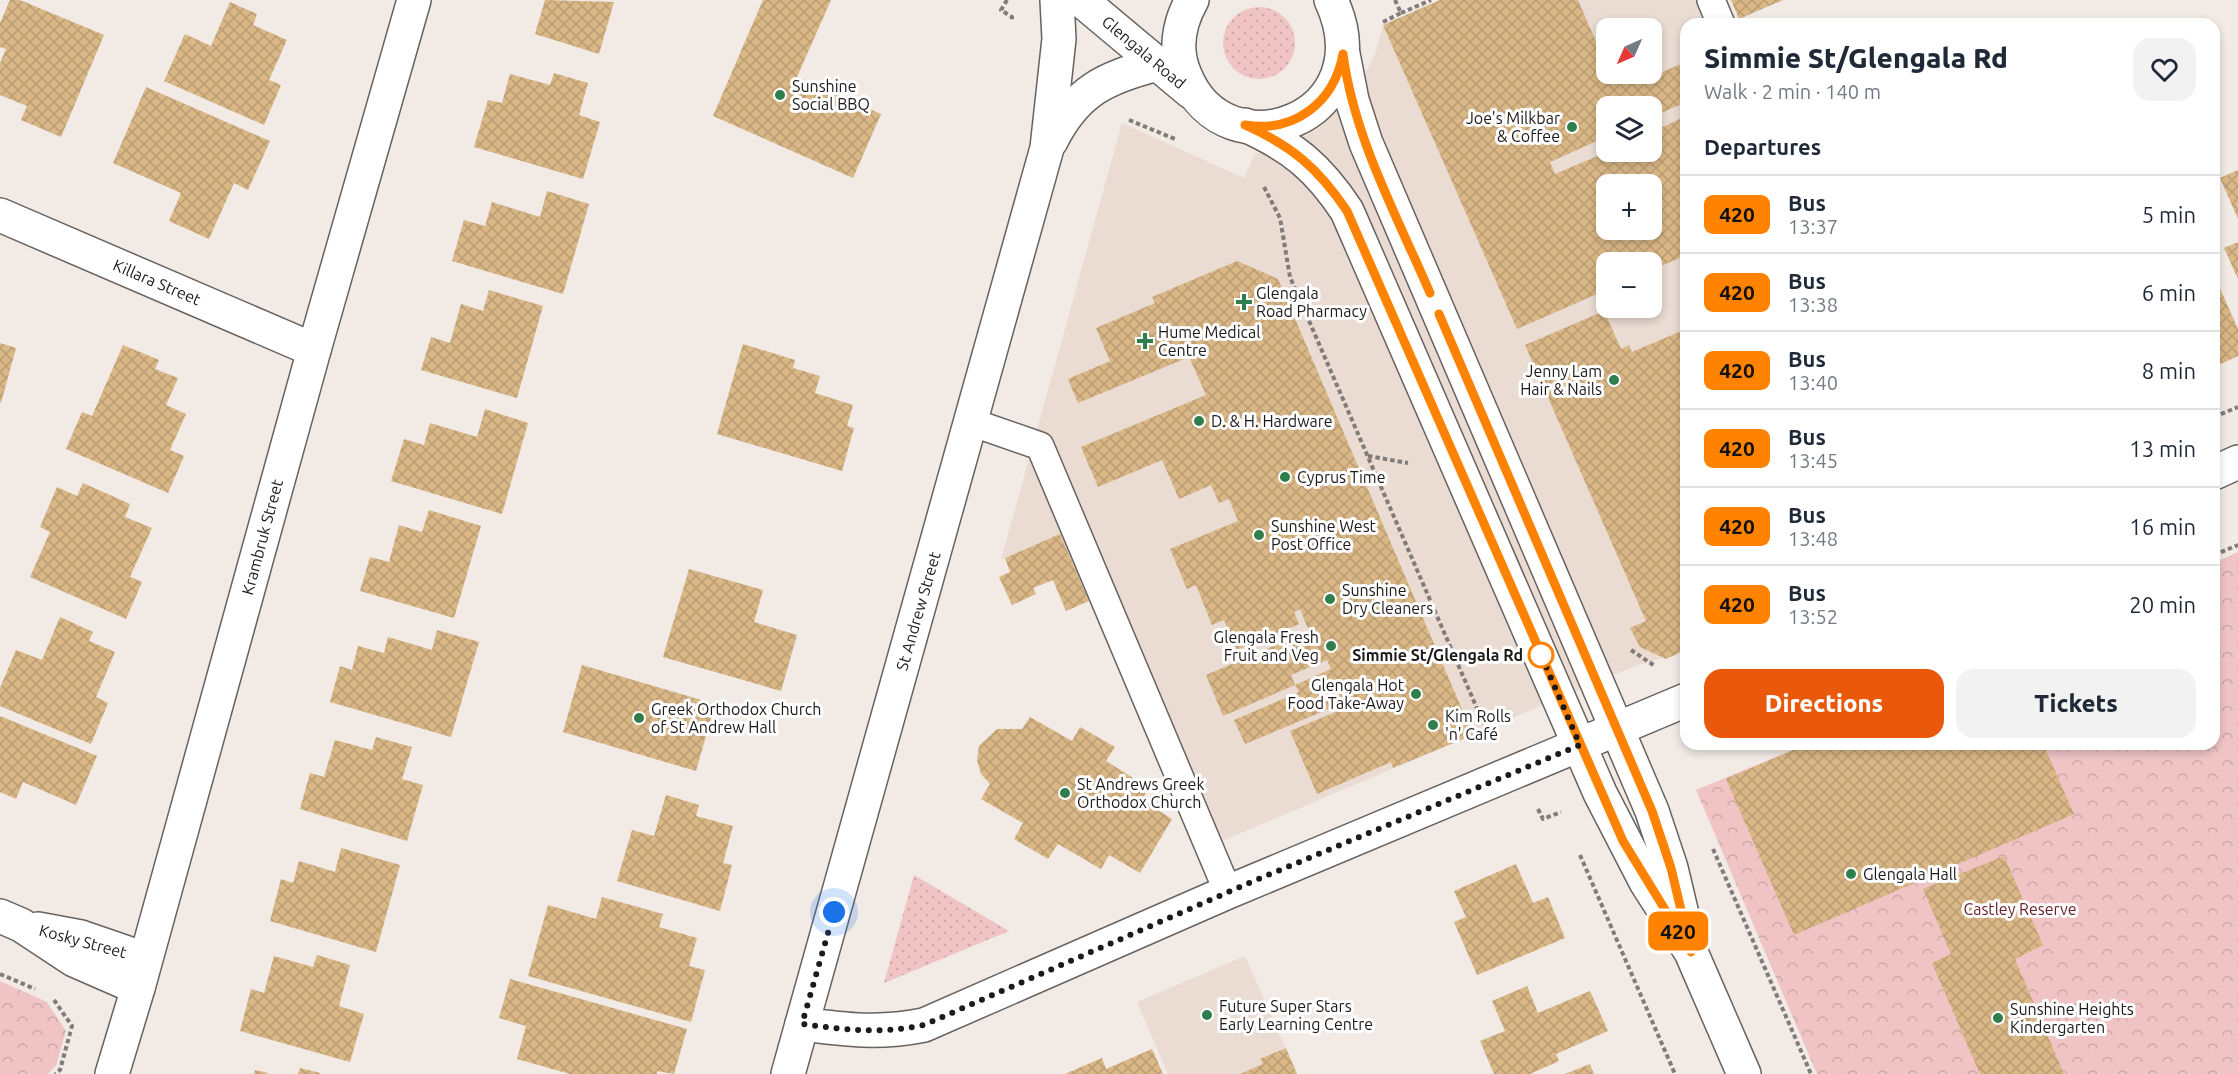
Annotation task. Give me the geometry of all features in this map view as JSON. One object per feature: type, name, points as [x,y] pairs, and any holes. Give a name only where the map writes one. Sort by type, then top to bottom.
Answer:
[{"type":"street","name":"Krambruk Street","points":[[112,1074],[142,974],[314,350],[414,0]]},
{"type":"street","name":"St Andrew Street","points":[[788,1074],[1047,148],[1059,39],[1057,0]]},
{"type":"street","name":"Glengala Road","points":[[1081,0],[1206,105]]},
{"type":"street","points":[[1192,0],[1181,25],[1180,54],[1188,83],[1206,105],[1218,115],[1272,138],[1299,155],[1328,183],[1347,211],[1623,841],[1691,952],[1744,1074]]},
{"type":"street","points":[[1331,0],[1342,26],[1343,54],[1352,100],[1366,143],[1655,822],[1671,868],[1691,952]]},
{"type":"street","points":[[1245,125],[1275,126],[1289,123],[1316,107],[1334,83],[1343,54]]},
{"type":"street","name":"St Andrew Street","points":[[1047,148],[1065,117],[1084,94],[1105,81],[1158,64]]},
{"type":"street","name":"Killara Street","points":[[0,215],[314,350]]},
{"type":"street","points":[[2220,470],[2238,462]]},
{"type":"street","points":[[802,1024],[861,1032],[896,1031],[924,1025],[1228,892],[1680,703]]},
{"type":"street","name":"Kosky Street","points":[[10,921],[81,937],[142,974]]},
{"type":"lane","points":[[1711,0],[1718,18]]},
{"type":"lane","points":[[971,422],[1040,446],[1228,892]]},
{"type":"path","points":[[1007,0],[1001,10],[1012,17],[1013,25]]},
{"type":"path","points":[[1401,13],[1431,0]]},
{"type":"path","points":[[1084,94],[1120,116],[1184,143]]},
{"type":"path","points":[[1263,184],[1280,218],[1290,277],[1487,734],[1517,769],[1543,819],[1561,811],[1566,822]]},
{"type":"path","points":[[2220,414],[2238,407]]},
{"type":"path","points":[[1367,456],[1409,463]]},
{"type":"path","points":[[2220,552],[2238,545]]},
{"type":"path","points":[[1710,840],[1811,1074]]},
{"type":"path","points":[[1579,854],[1675,1074]]},
{"type":"path","points":[[0,974],[42,992]]},
{"type":"path","points":[[52,997],[72,1026],[60,1070],[55,1074]]},
{"type":"shaded area","points":[[1440,0],[1724,0],[1732,18],[1680,18],[1680,652],[1628,669],[1196,852],[1061,535],[1001,560],[1122,123],[1244,178],[1255,154],[1278,149],[1320,127],[1342,106],[1361,82],[1375,55],[1383,25]]},
{"type":"shaded area","name":"Future Super Stars Early Learning Centre","points":[[1245,956],[1297,1074],[1168,1074],[1137,1002]]},
{"type":"green space","points":[[1259,7],[1279,13],[1289,23],[1295,43],[1289,63],[1279,73],[1259,79],[1239,73],[1229,63],[1223,43],[1229,23],[1239,13]]},
{"type":"green space","name":"Castley Reserve","points":[[2238,552],[2238,1074],[1817,1074],[1696,790],[1793,750],[2220,750],[2220,560]]},
{"type":"green space","points":[[914,875],[1009,931],[884,983]]},
{"type":"green space","points":[[0,981],[47,1002],[66,1031],[56,1066],[47,1074],[0,1074]]},
{"type":"building","points":[[10,0],[20,0],[104,35],[61,137],[21,120],[27,106],[0,95],[0,63],[6,49],[0,47],[0,23]]},
{"type":"building","points":[[545,0],[614,2],[599,54],[535,34]]},
{"type":"building","name":"Sunshine Social BBQ","points":[[763,0],[831,0],[797,77],[881,114],[853,178],[713,116]]},
{"type":"building","points":[[1440,0],[1578,0],[1596,41],[1596,84],[1662,84],[1662,72],[1680,64],[1680,105],[1662,113],[1662,96],[1596,96],[1596,141],[1550,162],[1555,174],[1596,157],[1596,162],[1662,162],[1662,127],[1680,119],[1680,258],[1662,266],[1662,252],[1596,252],[1596,294],[1517,329],[1383,25]]},
{"type":"building","points":[[1731,0],[1783,0],[1741,18],[1739,18]]},
{"type":"building","points":[[230,2],[257,14],[253,25],[287,40],[269,80],[281,85],[264,125],[164,81],[185,34],[211,46]]},
{"type":"building","points":[[554,73],[588,83],[579,115],[600,122],[583,179],[474,147],[488,100],[502,103],[510,74],[550,85]]},
{"type":"building","points":[[146,87],[270,141],[248,190],[234,183],[209,239],[169,221],[181,193],[113,163]]},
{"type":"building","points":[[2238,170],[2238,219],[2220,178]]},
{"type":"building","points":[[547,191],[589,204],[563,294],[452,261],[464,220],[485,226],[492,202],[540,217]]},
{"type":"building","points":[[2238,242],[2238,279],[2224,248]]},
{"type":"building","points":[[1237,261],[1278,279],[1473,735],[1393,768],[1391,762],[1317,794],[1290,731],[1338,711],[1336,706],[1245,744],[1234,720],[1299,692],[1295,685],[1223,716],[1206,675],[1309,631],[1300,609],[1294,612],[1299,624],[1237,650],[1224,620],[1212,625],[1196,585],[1187,589],[1170,549],[1238,521],[1229,499],[1219,503],[1211,485],[1179,499],[1162,460],[1098,487],[1081,447],[1206,395],[1189,357],[1078,403],[1068,379],[1110,361],[1096,328],[1155,303],[1152,297]],"holes":[[[1327,660],[1331,669],[1295,685],[1291,675]]]},
{"type":"building","points":[[2220,288],[2238,329],[2238,356],[2220,364]]},
{"type":"building","points":[[489,290],[543,306],[517,398],[421,370],[431,337],[450,343],[461,304],[483,311]]},
{"type":"building","points":[[1596,314],[1596,318],[1607,318],[1621,349],[1629,345],[1632,352],[1680,332],[1680,653],[1666,659],[1640,647],[1630,628],[1646,621],[1525,345]]},
{"type":"building","points":[[0,343],[16,348],[1,403],[0,402]]},
{"type":"building","points":[[743,344],[795,360],[793,368],[820,376],[815,393],[853,405],[847,426],[854,428],[842,471],[717,434]]},
{"type":"building","points":[[123,345],[159,360],[155,369],[178,378],[166,405],[186,414],[170,450],[184,456],[168,493],[66,449],[82,412],[92,416]]},
{"type":"building","points":[[485,409],[528,423],[502,514],[391,481],[404,439],[424,445],[430,423],[477,437]]},
{"type":"building","points":[[83,483],[130,504],[125,517],[152,528],[130,577],[142,582],[126,619],[30,577],[50,532],[40,527],[57,487],[77,496]]},
{"type":"building","points":[[429,510],[481,526],[454,618],[360,591],[370,557],[389,562],[399,525],[422,532]]},
{"type":"building","points":[[1060,534],[1089,601],[1066,611],[1053,580],[1033,588],[1036,594],[1012,605],[999,577],[1010,572],[1005,558]]},
{"type":"building","points":[[689,569],[763,590],[754,622],[797,635],[781,691],[663,657]]},
{"type":"building","points":[[60,617],[93,632],[89,641],[115,652],[96,697],[108,703],[91,744],[0,706],[0,688],[16,650],[42,660]]},
{"type":"building","points":[[437,630],[479,642],[451,737],[330,702],[340,666],[352,670],[358,646],[384,653],[388,637],[432,650]]},
{"type":"building","name":"Greek Orthodox Church of St Andrew Hall","points":[[582,665],[715,704],[696,771],[563,732]]},
{"type":"building","points":[[0,716],[97,756],[76,805],[23,782],[16,799],[0,792]]},
{"type":"building","name":"St Andrews Greek Orthodox Church","points":[[1030,717],[1072,741],[1080,727],[1115,747],[1106,761],[1149,788],[1142,800],[1172,819],[1140,873],[1109,855],[1101,869],[1058,844],[1048,859],[1014,839],[1023,823],[981,799],[990,784],[981,774],[977,760],[979,746],[997,729],[1022,729]]},
{"type":"building","points":[[376,737],[412,747],[402,779],[423,785],[407,841],[300,809],[310,773],[324,777],[335,740],[372,750]]},
{"type":"building","name":"Glengala Hall","points":[[1793,750],[2046,750],[2074,814],[1794,935],[1726,779]]},
{"type":"building","points":[[666,795],[699,805],[696,816],[733,826],[723,863],[732,865],[720,911],[617,881],[632,830],[654,836]]},
{"type":"building","points":[[341,848],[400,865],[376,952],[270,921],[281,879],[293,883],[299,861],[335,872]]},
{"type":"building","name":"Sunshine Heights Kindergarten","points":[[2004,856],[2043,945],[2015,959],[2064,1074],[1980,1074],[1932,963],[1951,954],[1923,889]]},
{"type":"building","points":[[1516,864],[1533,903],[1548,897],[1565,938],[1477,975],[1454,922],[1466,917],[1454,891]]},
{"type":"building","points":[[602,897],[663,914],[659,927],[697,938],[689,966],[705,970],[691,1022],[528,976],[548,905],[596,919]]},
{"type":"building","points":[[317,955],[350,965],[339,1006],[364,1014],[350,1062],[240,1031],[251,989],[264,993],[274,956],[313,967]]},
{"type":"building","points":[[510,979],[687,1029],[674,1074],[657,1071],[657,1074],[570,1074],[517,1059],[526,1026],[499,1018]]},
{"type":"building","points":[[1527,986],[1538,1013],[1590,991],[1608,1031],[1556,1054],[1559,1061],[1530,1074],[1494,1074],[1480,1041],[1505,1031],[1492,1001]]},
{"type":"building","points":[[1286,1048],[1297,1074],[1240,1074],[1263,1064],[1260,1059]]},
{"type":"building","points":[[1152,1049],[1163,1074],[1065,1074],[1102,1058],[1106,1069]]},
{"type":"building","points":[[1590,1064],[1594,1074],[1565,1074]]},
{"type":"building","points":[[300,1068],[320,1073],[320,1074],[298,1074]]},
{"type":"building","points":[[255,1070],[268,1073],[268,1074],[254,1074]]},
{"type":"bus line","name":"420","points":[[1430,293],[1366,143],[1352,100],[1343,54],[1341,69],[1334,83],[1316,107],[1289,123],[1260,128],[1245,125],[1299,155],[1328,183],[1347,211],[1600,793],[1646,882],[1691,952],[1671,868],[1652,811],[1439,314]]},
{"type":"place","name":"Sunshine Social BBQ","points":[[780,95]]},
{"type":"place","name":"Joe's Milkbar & Coffee","points":[[1572,127]]},
{"type":"place","name":"Glengala Road Pharmacy","points":[[1244,302]]},
{"type":"place","name":"Hume Medical Centre","points":[[1145,341]]},
{"type":"place","name":"Jenny Lam Hair & Nails","points":[[1614,380]]},
{"type":"place","name":"D. & H. Hardware","points":[[1199,421]]},
{"type":"place","name":"Cyprus Time","points":[[1285,477]]},
{"type":"place","name":"Sunshine West Post Office","points":[[1259,535]]},
{"type":"place","name":"Sunshine Dry Cleaners","points":[[1330,599]]},
{"type":"place","name":"Glengala Fresh Fruit and Veg","points":[[1331,646]]},
{"type":"place","name":"Simmie St/Glengala Rd","points":[[1541,655]]},
{"type":"place","name":"Glengala Hot Food Take-Away","points":[[1416,694]]},
{"type":"place","name":"Greek Orthodox Church of St Andrew Hall","points":[[639,718]]},
{"type":"place","name":"Kim Rolls 'n' Café","points":[[1433,725]]},
{"type":"place","name":"St Andrews Greek Orthodox Church","points":[[1065,793]]},
{"type":"place","name":"Glengala Hall","points":[[1851,874]]},
{"type":"place","name":"Future Super Stars Early Learning Centre","points":[[1207,1015]]},
{"type":"place","name":"Sunshine Heights Kindergarten","points":[[1998,1018]]},
{"type":"route","points":[[834,912],[802,1024],[861,1032],[896,1031],[924,1025],[1249,883],[1517,769],[1580,745],[1541,655]]}]
